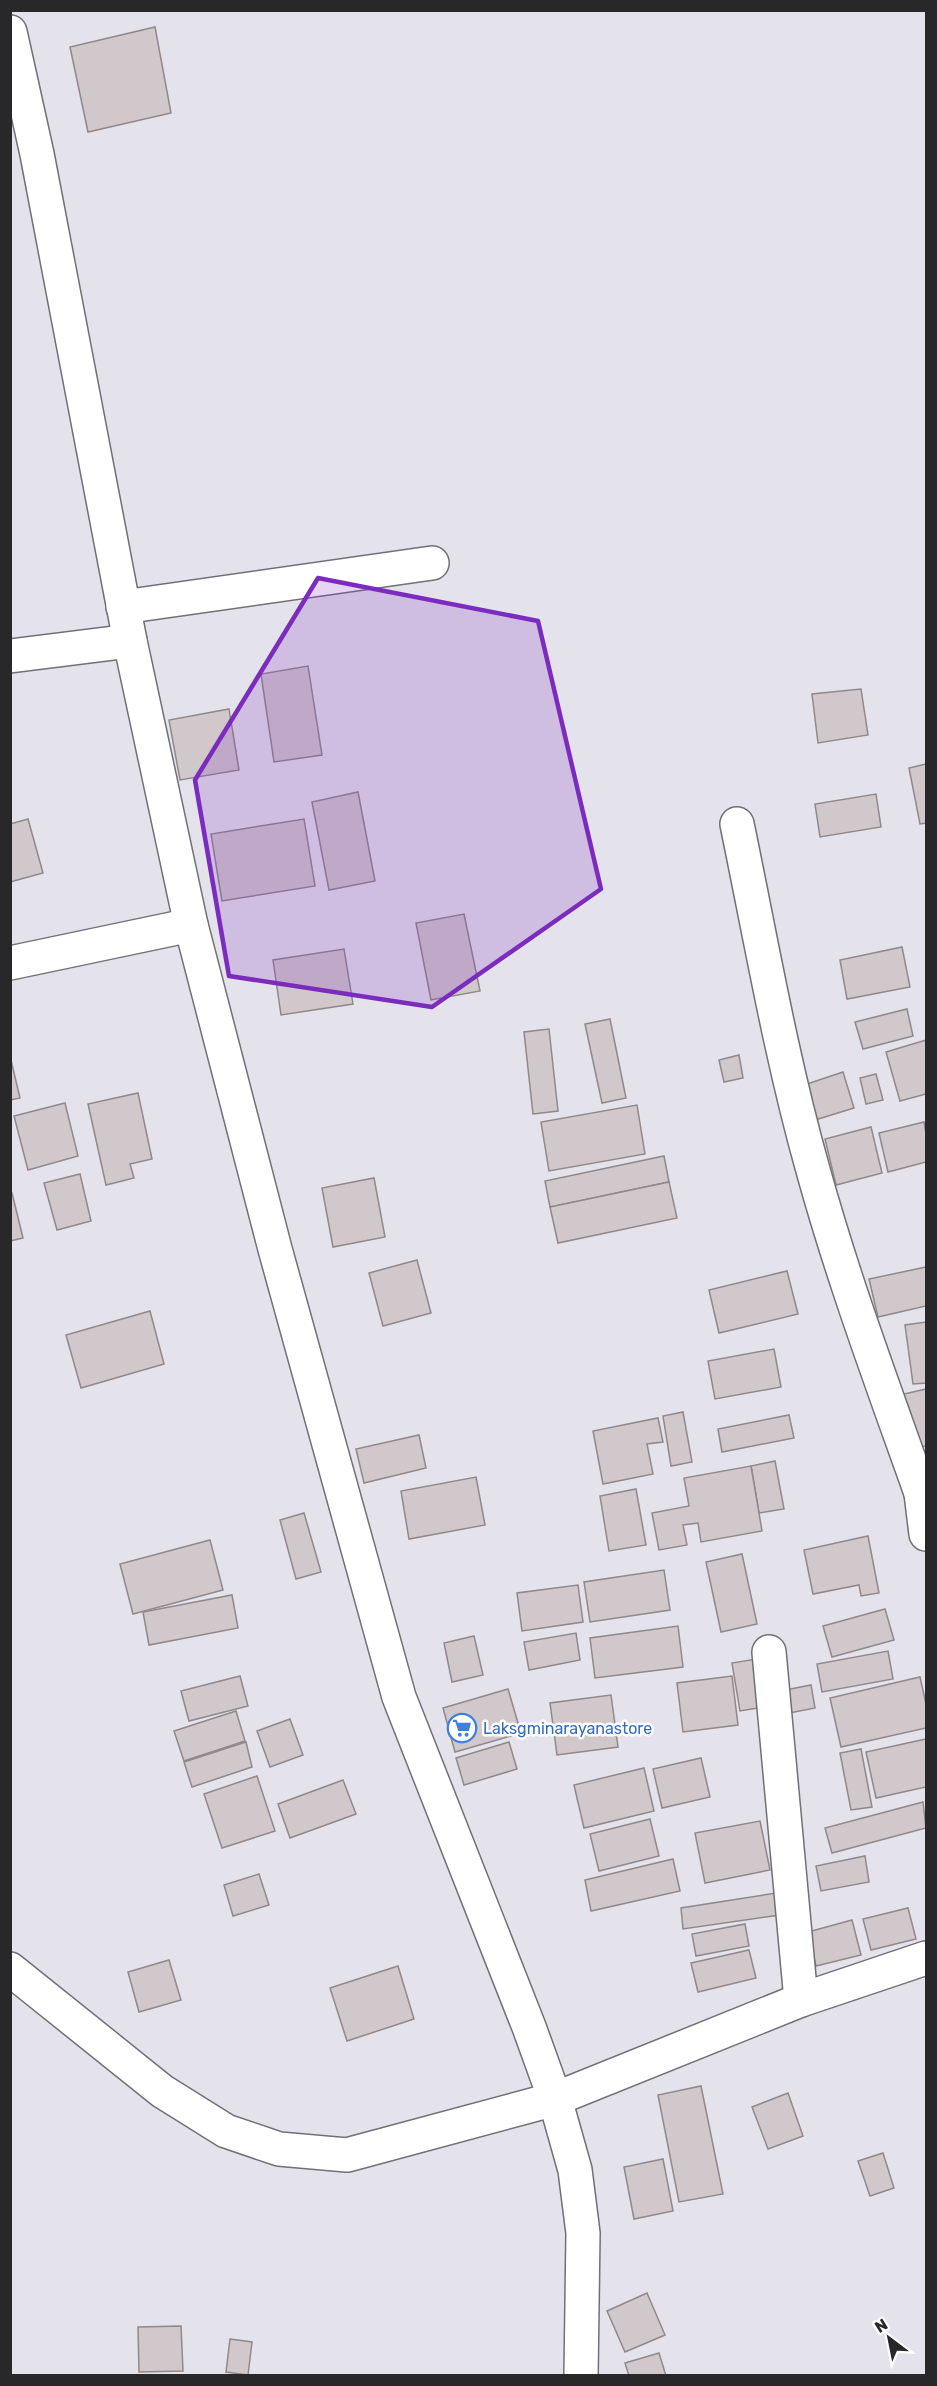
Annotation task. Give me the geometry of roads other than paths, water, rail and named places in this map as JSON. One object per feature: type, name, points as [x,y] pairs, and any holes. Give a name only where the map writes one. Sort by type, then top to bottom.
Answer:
[{"type":"street","points":[[10,32],[38,154],[123,607],[191,926],[275,1248],[399,1697],[529,2027],[555,2099],[575,2170],[583,2233],[581,2376]]},
{"type":"street","points":[[123,607],[432,563]]},
{"type":"street","points":[[10,656],[130,641]]},
{"type":"street","points":[[737,824],[794,1097],[813,1171],[835,1244],[924,1488],[927,1534]]},
{"type":"street","points":[[10,963],[191,926]]},
{"type":"street","points":[[769,1652],[801,2000]]},
{"type":"street","points":[[10,1969],[162,2091],[226,2131],[279,2149],[347,2155],[555,2099],[801,2000],[927,1958]]},
{"type":"place","name":"Laksgminarayanastore","points":[[462,1728]]}]
